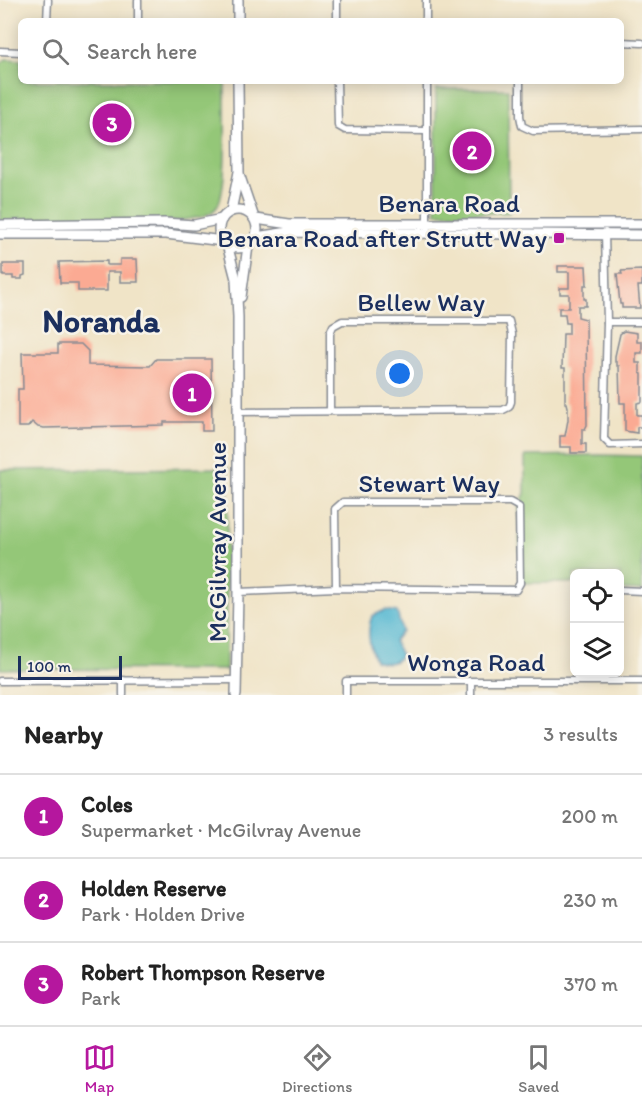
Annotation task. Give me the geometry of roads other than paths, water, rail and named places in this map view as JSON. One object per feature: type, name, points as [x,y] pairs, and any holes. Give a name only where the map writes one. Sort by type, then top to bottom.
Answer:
[{"type":"main road","points":[[238,0],[238,18]]},
{"type":"main road","points":[[231,211],[238,172],[238,84]]},
{"type":"main road","points":[[0,234],[166,234],[225,242],[237,248],[248,246],[258,231],[238,172]]},
{"type":"main road","points":[[0,225],[194,225],[222,219],[231,211],[243,210],[254,217]]},
{"type":"main road","name":"Benara Road","points":[[254,217],[289,224],[605,230],[642,235]]},
{"type":"main road","points":[[222,219],[219,230],[225,242]]},
{"type":"main road","name":"Benara Road","points":[[605,230],[642,224]]},
{"type":"main road","name":"Benara Road","points":[[256,237],[289,232],[427,228]]},
{"type":"main road","name":"McGilvray Avenue","points":[[225,242],[236,279],[238,317],[236,695]]},
{"type":"main road","name":"McGilvray Avenue","points":[[238,317],[248,246]]},
{"type":"street","points":[[47,18],[48,0]]},
{"type":"street","points":[[138,0],[138,18]]},
{"type":"street","points":[[337,0],[337,18]]},
{"type":"street","points":[[426,0],[426,18]]},
{"type":"street","points":[[624,42],[642,43]]},
{"type":"street","points":[[0,51],[18,52]]},
{"type":"street","points":[[338,84],[338,126],[345,130],[427,130]]},
{"type":"street","points":[[427,84],[427,228]]},
{"type":"street","points":[[520,84],[522,126],[532,131],[642,129]]},
{"type":"street","points":[[605,230],[607,322],[603,439],[610,445],[642,444]]},
{"type":"street","name":"Bellew Way","points":[[238,412],[503,410],[511,402],[512,334],[508,321],[342,321],[333,326],[330,333],[330,411]]},
{"type":"street","points":[[607,322],[642,322]]},
{"type":"street","name":"Stewart Way","points":[[238,592],[336,588],[516,590],[520,583],[519,507],[510,501],[343,502],[335,509],[336,588]]},
{"type":"street","points":[[624,590],[642,591]]},
{"type":"street","points":[[123,680],[123,695]]},
{"type":"street","points":[[0,681],[237,680]]},
{"type":"street","name":"Wonga Road","points":[[346,695],[346,681],[642,681]]},
{"type":"street","points":[[471,682],[471,695]]},
{"type":"water","points":[[385,610],[397,612],[402,631],[394,641],[401,655],[396,661],[389,663],[375,660],[369,639],[372,616]]},
{"type":"place","name":"Robert Thompson Reserve","points":[[112,123]]},
{"type":"place","name":"Holden Reserve","points":[[472,151]]},
{"type":"place","name":"Benara Road after Strutt Way","points":[[559,238]]},
{"type":"place","name":"Coles","points":[[192,393]]},
{"type":"district","name":"Noranda","points":[[101,321]]}]
